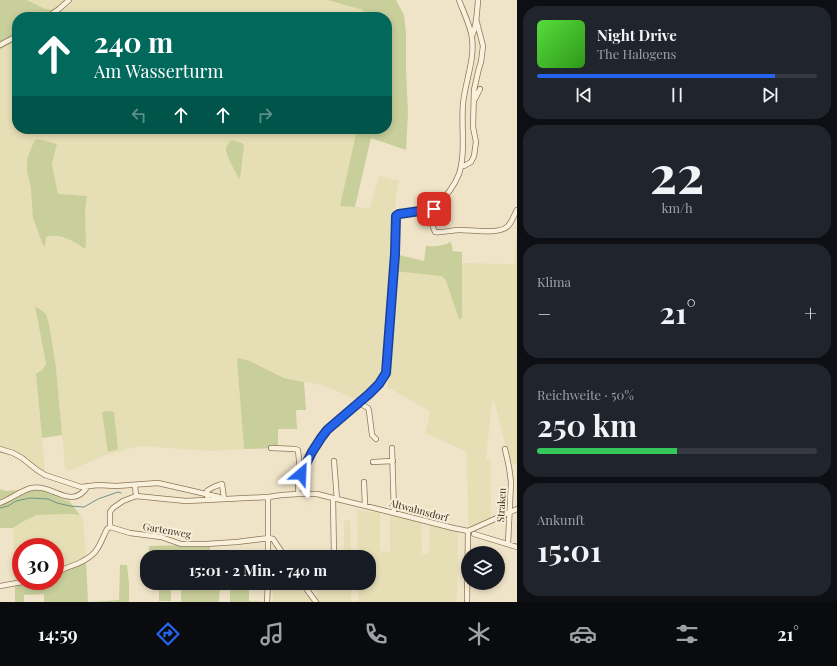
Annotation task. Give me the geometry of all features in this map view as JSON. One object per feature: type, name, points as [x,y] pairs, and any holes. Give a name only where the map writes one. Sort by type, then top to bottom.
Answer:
[{"type":"street","points":[[54,12],[69,0]]},
{"type":"street","points":[[298,494],[298,485],[301,474],[321,438],[327,430],[379,384],[386,373],[395,254],[396,216],[399,214],[434,209],[442,202],[458,175],[461,165],[464,93],[472,58],[472,36],[459,0]]},
{"type":"street","points":[[472,36],[475,30],[478,0]]},
{"type":"street","points":[[461,165],[464,166],[471,162],[474,156],[476,142],[473,127],[474,90],[481,62],[483,46],[476,19]]},
{"type":"street","points":[[0,45],[12,39]]},
{"type":"street","points":[[474,101],[480,89]]},
{"type":"street","points":[[434,209],[435,232],[461,230],[487,231],[503,229],[509,225],[517,210]]},
{"type":"street","points":[[359,402],[368,408],[371,436],[376,439]]},
{"type":"street","points":[[271,448],[298,450],[301,474]]},
{"type":"street","points":[[392,448],[394,513]]},
{"type":"street","name":"Altwahnsdorf","points":[[0,449],[13,453],[22,458],[45,475],[77,486],[116,486],[158,483],[168,484],[207,497],[224,499],[317,494],[453,528],[468,530]]},
{"type":"street","name":"Straken","points":[[505,449],[511,482],[508,544]]},
{"type":"street","points":[[334,461],[334,550]]},
{"type":"street","points":[[373,462],[393,461]]},
{"type":"street","points":[[364,482],[365,505]]},
{"type":"street","points":[[207,497],[207,491],[209,489],[222,484],[224,499]]},
{"type":"street","points":[[64,569],[75,565],[95,552],[107,529],[110,527],[110,512],[123,501],[136,496],[135,485]]},
{"type":"street","points":[[0,503],[32,488],[47,489],[64,496],[75,497],[84,493],[88,486]]},
{"type":"street","points":[[186,501],[188,490]]},
{"type":"street","name":"Altwahnsdorf","points":[[136,496],[186,501],[207,497]]},
{"type":"street","points":[[268,497],[268,550]]},
{"type":"street","points":[[467,602],[468,530],[517,509]]},
{"type":"street","name":"Gartenweg","points":[[110,527],[161,537],[181,544],[229,543],[269,538]]},
{"type":"street","points":[[474,534],[517,547]]},
{"type":"street","points":[[269,538],[273,539],[280,550]]},
{"type":"street","points":[[0,586],[12,584]]},
{"type":"street","points":[[267,602],[268,590]]},
{"type":"street","points":[[307,590],[316,602]]},
{"type":"shaded area","points":[[27,0],[65,0],[62,6],[66,8],[74,0],[326,0],[363,10],[363,12],[55,12],[54,10],[45,9]]},
{"type":"shaded area","points":[[12,43],[12,134],[356,134],[340,206],[370,208],[379,176],[399,181],[395,212],[397,214],[395,254],[444,278],[462,318],[462,263],[514,264],[517,225],[517,465],[509,460],[494,401],[492,401],[486,459],[491,461],[491,518],[469,528],[467,452],[425,433],[429,418],[429,411],[387,387],[388,377],[386,374],[361,401],[330,388],[313,383],[284,378],[250,361],[237,360],[244,449],[211,451],[139,446],[106,455],[68,471],[65,467],[56,368],[35,306],[46,364],[43,369],[36,374],[45,471],[41,472],[24,458],[8,449],[0,448],[0,50]],"holes":[[[34,141],[57,144],[52,164],[58,194],[87,196],[85,212],[86,242],[84,249],[69,239],[50,235],[46,237],[31,188],[27,172],[27,159]],[[232,141],[244,153],[241,173],[239,178],[226,153],[228,143]]]},
{"type":"shaded area","points":[[357,510],[380,513],[380,551],[390,552],[390,515],[421,522],[422,554],[429,554],[430,524],[458,531],[457,602],[358,602],[358,590],[376,590],[376,550],[358,550]]},
{"type":"shaded area","points":[[37,515],[80,515],[83,518],[86,558],[64,568],[64,538],[13,538],[13,528]]},
{"type":"shaded area","points":[[344,520],[350,520],[351,550],[344,550]]},
{"type":"shaded area","points":[[273,590],[306,590],[312,599],[317,595],[317,590],[351,590],[351,602],[273,602]]},
{"type":"green space","points":[[0,0],[27,0],[45,9],[54,10],[55,12],[12,12],[12,43],[0,50]]},
{"type":"green space","points":[[327,0],[396,0],[404,15],[406,33],[408,114],[406,150],[371,138],[355,207],[340,206],[356,134],[392,134],[392,12],[363,12],[363,10]]},
{"type":"green space","points":[[38,139],[57,144],[52,164],[58,194],[87,196],[85,212],[85,249],[77,243],[56,236],[46,237],[45,246],[43,245],[33,218],[31,188],[27,172],[27,159],[34,141]]},
{"type":"green space","points":[[232,140],[244,145],[239,179],[226,151],[227,145]]},
{"type":"green space","points":[[451,242],[453,251],[462,252],[462,318],[459,319],[444,278],[441,276],[394,271],[395,254],[424,261],[426,246],[439,246]]},
{"type":"green space","points":[[35,306],[46,314],[49,324],[56,368],[62,435],[42,438],[36,374],[43,369],[46,364]]},
{"type":"green space","points":[[238,358],[250,361],[284,378],[304,382],[306,410],[296,410],[297,429],[278,429],[278,448],[244,449]]},
{"type":"green space","points":[[102,412],[114,412],[118,449],[108,452]]},
{"type":"green space","points":[[39,488],[70,502],[80,515],[37,515],[13,528],[0,528],[0,489],[6,491]]},
{"type":"green space","points":[[210,545],[210,550],[149,550],[149,546]]},
{"type":"green space","points":[[86,560],[88,602],[44,602],[44,594],[24,595],[24,602],[15,602],[15,590],[64,590],[64,570]]},
{"type":"green space","points":[[120,565],[127,565],[129,602],[90,602],[119,600]]},
{"type":"green space","points":[[159,590],[171,590],[171,601],[159,601]]},
{"type":"green space","points":[[181,590],[220,590],[219,602],[181,602]]},
{"type":"green space","points":[[230,590],[249,590],[249,601],[265,602],[230,602]]},
{"type":"waterway","points":[[0,508],[8,506],[16,501],[30,498],[48,499],[70,506],[84,507],[98,499],[118,492],[121,493]]},
{"type":"route","points":[[301,474],[312,452],[327,430],[369,394],[379,384],[386,373],[397,214],[434,209]]}]
